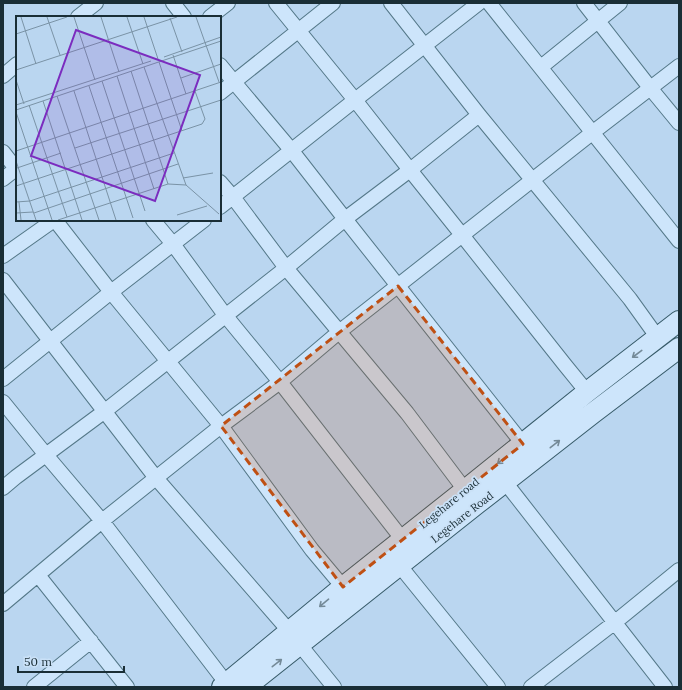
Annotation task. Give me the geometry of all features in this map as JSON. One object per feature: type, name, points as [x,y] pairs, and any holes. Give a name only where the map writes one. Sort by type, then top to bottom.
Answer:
[{"type":"main road","name":"Legehare road","points":[[224,685],[295,638],[343,587],[377,573],[403,540],[587,392],[679,322]]},
{"type":"main road","name":"Legehare Road","points":[[246,687],[295,638],[377,573],[400,566],[593,413],[679,348]]},
{"type":"street","points":[[173,3],[183,16]]},
{"type":"street","points":[[211,16],[228,3]]},
{"type":"street","points":[[276,3],[587,392]]},
{"type":"street","points":[[221,92],[333,3]]},
{"type":"street","points":[[391,3],[479,115],[630,299],[658,338]]},
{"type":"street","points":[[221,206],[480,3]]},
{"type":"street","points":[[489,3],[679,240]]},
{"type":"street","points":[[584,3],[679,123]]},
{"type":"street","points":[[541,67],[620,3]]},
{"type":"street","points":[[3,76],[16,65]]},
{"type":"street","points":[[221,66],[292,151],[523,444]]},
{"type":"street","points":[[3,604],[102,521],[221,426],[280,382],[339,332],[679,66]]},
{"type":"street","points":[[3,488],[104,412],[286,268],[345,219],[479,115]]},
{"type":"street","points":[[3,152],[16,168]]},
{"type":"street","points":[[3,179],[16,170]]},
{"type":"street","points":[[221,183],[286,268],[406,413],[465,490]]},
{"type":"street","points":[[3,256],[54,221]]},
{"type":"street","points":[[56,221],[167,362],[221,426],[312,550],[343,587]]},
{"type":"street","points":[[154,221],[173,244],[225,315],[280,382],[403,540]]},
{"type":"street","points":[[3,379],[111,292],[203,221]]},
{"type":"street","points":[[3,280],[156,478],[295,638],[334,687]]},
{"type":"street","points":[[3,402],[102,521],[224,685]]},
{"type":"street","points":[[505,482],[665,687]]},
{"type":"street","points":[[400,566],[498,687]]},
{"type":"street","points":[[531,687],[614,623],[679,570]]},
{"type":"street","points":[[38,575],[127,687]]},
{"type":"street","points":[[34,687],[91,641]]},
{"type":"highlighted area","points":[[398,286],[523,444],[343,587],[221,426]]}]
